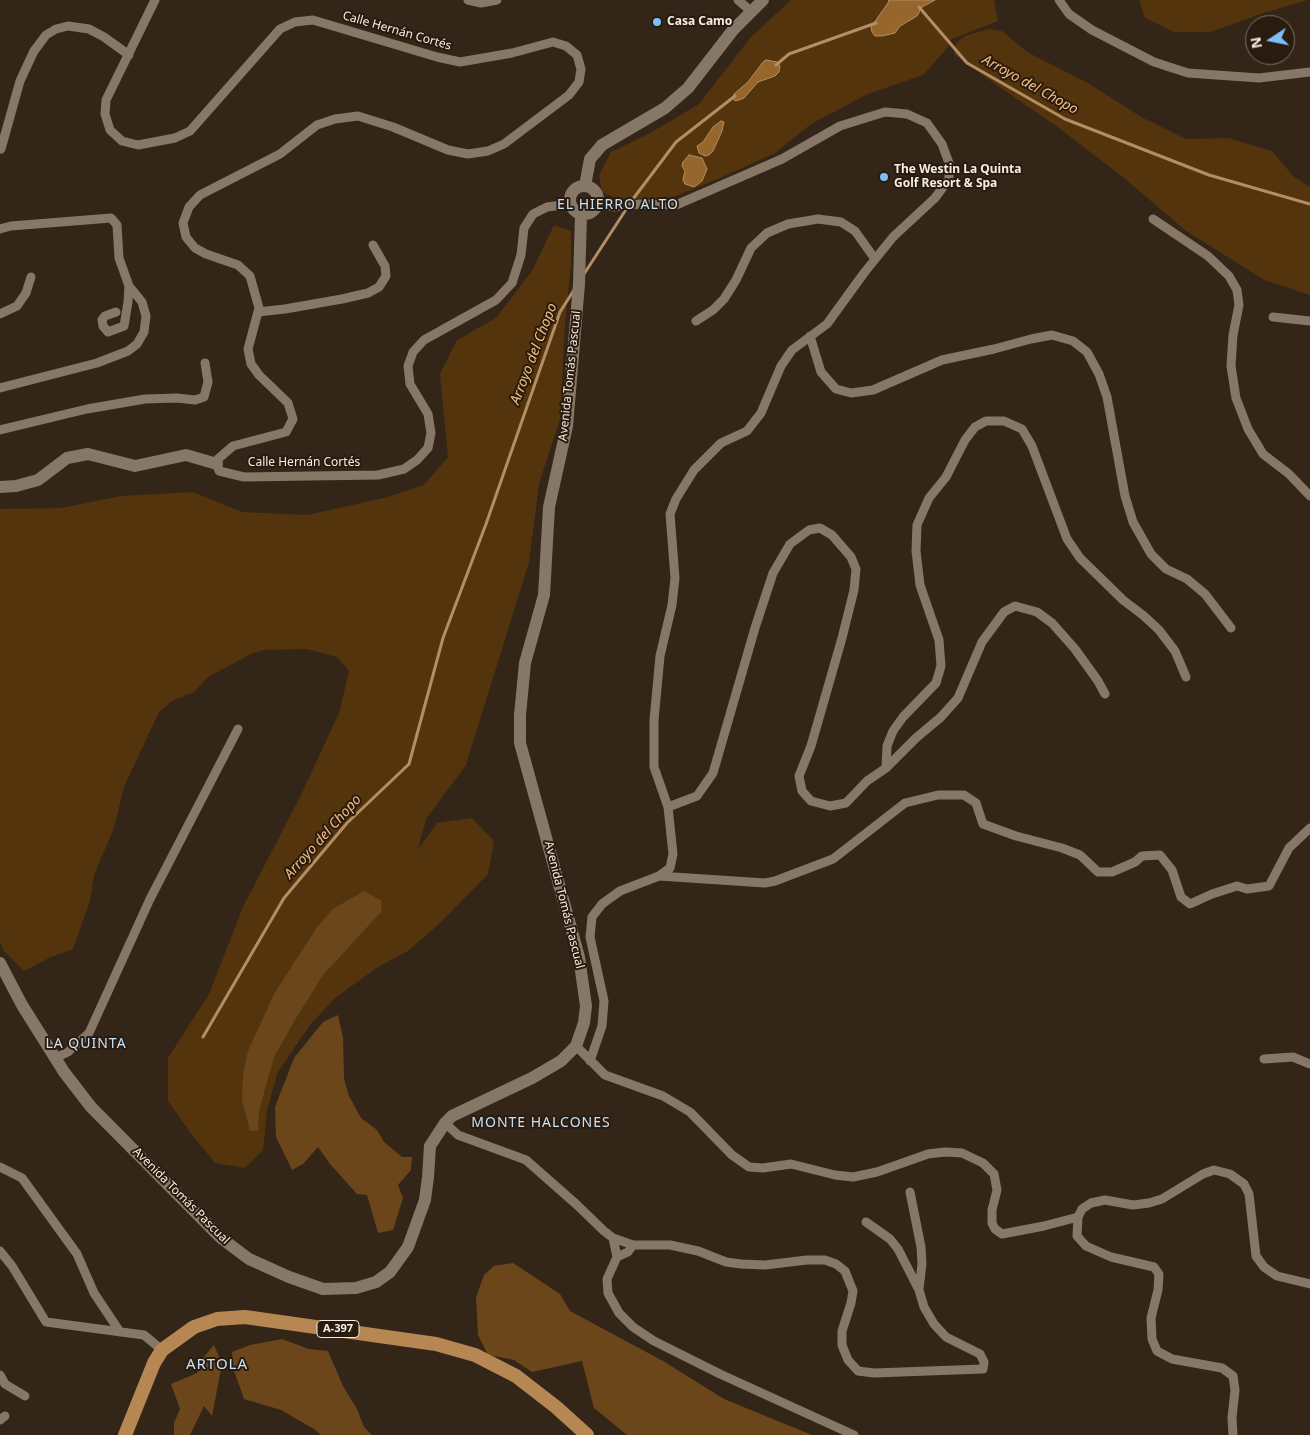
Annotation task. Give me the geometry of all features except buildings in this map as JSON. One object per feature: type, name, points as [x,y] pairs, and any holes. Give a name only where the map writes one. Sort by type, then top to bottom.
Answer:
[{"type":"main road","name":"A-397","points":[[125,1435],[151,1370],[162,1350],[194,1327],[217,1319],[245,1316],[436,1344],[475,1356],[516,1376],[556,1406],[587,1435]]},
{"type":"street","name":"Calle Hernán Cortés","points":[[155,0],[106,100],[105,114],[110,130],[122,141],[138,145],[176,138],[190,131],[280,29],[295,22],[313,20],[437,57],[460,62],[512,53],[553,42],[566,46],[577,56],[581,68],[579,82],[569,95],[504,144],[488,151],[468,154],[448,150],[393,127],[358,116],[335,119],[317,125],[280,154],[200,195],[190,207],[183,223],[186,237],[195,248],[206,254],[238,265],[250,276],[259,308],[248,349],[251,364],[259,375],[288,403],[293,419],[286,432],[233,446],[218,459],[216,464],[219,471],[244,477],[378,475],[404,468],[418,460],[428,448],[431,433],[428,414],[410,384],[408,366],[414,352],[424,340],[496,300],[512,283],[521,255],[524,228],[533,214],[547,207],[570,204]]},
{"type":"street","points":[[468,0],[481,3],[497,0]]},
{"type":"street","points":[[738,0],[752,12]]},
{"type":"street","points":[[585,186],[590,159],[602,145],[665,108],[688,88],[733,30],[764,0]]},
{"type":"street","points":[[1059,0],[1069,14],[1092,30],[1154,62],[1188,72],[1259,78],[1310,72]]},
{"type":"street","points":[[1,149],[20,81],[34,51],[46,35],[56,29],[68,26],[89,29],[104,36],[129,55]]},
{"type":"street","points":[[590,1062],[602,1026],[604,1001],[590,937],[592,917],[602,904],[620,891],[659,876],[670,868],[674,854],[668,807],[654,767],[654,720],[660,656],[672,606],[675,578],[670,514],[676,499],[694,470],[721,443],[747,431],[761,413],[781,366],[792,350],[827,324],[893,237],[934,198],[949,179],[949,163],[942,144],[927,124],[907,114],[885,112],[840,126],[782,159],[676,205],[640,204],[613,207],[598,203]]},
{"type":"street","points":[[585,186],[593,189],[598,195],[598,203],[592,213],[581,215],[574,211],[570,204],[571,195],[577,188],[585,186]]},
{"type":"street","name":"Avenida Tomás Pascual","points":[[0,963],[22,1006],[55,1058],[91,1107],[220,1238],[249,1259],[288,1278],[323,1289],[356,1288],[376,1282],[390,1272],[408,1247],[425,1200],[430,1146],[445,1123],[452,1116],[547,1070],[561,1061],[576,1046],[584,1023],[586,1006],[579,958],[520,743],[520,715],[525,663],[544,595],[549,507],[567,426],[579,284],[581,215]]},
{"type":"street","points":[[0,229],[11,226],[111,218],[117,225],[118,258],[129,286],[142,302],[146,316],[144,332],[137,344],[128,351],[97,363],[0,388]]},
{"type":"street","points":[[696,321],[713,310],[724,299],[736,280],[751,248],[767,233],[788,224],[818,219],[840,222],[855,231],[875,259]]},
{"type":"street","points":[[1153,219],[1208,256],[1229,276],[1237,290],[1239,305],[1233,335],[1232,366],[1236,398],[1248,428],[1263,454],[1289,474],[1310,496]]},
{"type":"street","points":[[258,312],[342,299],[368,293],[379,287],[386,276],[386,266],[373,245]]},
{"type":"street","points":[[0,314],[17,306],[26,292],[31,277]]},
{"type":"street","points":[[116,312],[105,316],[102,320],[103,326],[108,332],[124,326],[129,286]]},
{"type":"street","points":[[1273,317],[1310,321]]},
{"type":"street","points":[[810,336],[821,372],[836,389],[850,393],[873,390],[942,360],[1031,339],[1052,335],[1073,341],[1087,352],[1099,374],[1107,397],[1125,496],[1133,522],[1151,554],[1166,568],[1187,578],[1205,594],[1231,628]]},
{"type":"street","points":[[0,430],[87,409],[145,399],[177,398],[195,400],[204,397],[208,382],[205,363]]},
{"type":"street","points":[[886,768],[886,746],[894,731],[903,717],[936,683],[942,666],[939,640],[920,585],[916,551],[918,525],[929,498],[946,477],[964,440],[975,427],[986,421],[1004,421],[1022,429],[1032,446],[1067,539],[1080,558],[1122,600],[1159,630],[1175,651],[1186,677]]},
{"type":"street","points":[[0,487],[16,486],[38,480],[67,458],[88,454],[134,466],[186,455],[216,464]]},
{"type":"street","points":[[668,807],[697,796],[712,773],[773,573],[790,544],[809,530],[820,528],[832,535],[851,557],[856,569],[854,590],[842,638],[811,746],[799,776],[802,791],[811,801],[830,806],[846,803],[867,780],[886,768],[916,738],[941,717],[955,702],[982,642],[1004,612],[1015,606],[1038,612],[1052,623],[1080,657],[1105,694]]},
{"type":"street","points":[[55,1058],[68,1052],[89,1033],[150,899],[238,729]]},
{"type":"street","points":[[659,876],[765,883],[775,881],[833,859],[905,803],[938,795],[964,795],[976,802],[983,824],[1080,855],[1098,872],[1112,872],[1135,862],[1142,856],[1160,855],[1172,870],[1181,897],[1190,904],[1237,886],[1247,888],[1269,886],[1289,848],[1310,828]]},
{"type":"street","points":[[576,1046],[590,1062],[606,1075],[663,1096],[690,1112],[732,1154],[749,1167],[763,1168],[791,1164],[854,1177],[877,1172],[928,1154],[962,1153],[983,1163],[994,1174],[997,1190],[992,1210],[992,1223],[995,1229],[1002,1234],[1078,1217]]},
{"type":"street","points":[[1264,1059],[1293,1056],[1310,1064]]},
{"type":"street","points":[[445,1123],[458,1135],[526,1160],[613,1238],[633,1245],[670,1245],[698,1251],[726,1262],[740,1264],[764,1265],[807,1260],[825,1260],[836,1264],[845,1271],[853,1292],[842,1331],[842,1345],[848,1360],[858,1371],[874,1373],[983,1369],[984,1362],[980,1354],[946,1337],[934,1324],[924,1307],[919,1290],[898,1249],[890,1239],[866,1222]]},
{"type":"street","points":[[0,1168],[22,1178],[34,1193],[78,1254],[94,1293],[120,1332]]},
{"type":"street","points":[[1233,1435],[1232,1418],[1235,1390],[1233,1376],[1222,1368],[1172,1359],[1158,1351],[1152,1339],[1151,1318],[1158,1290],[1159,1274],[1154,1267],[1111,1257],[1086,1246],[1077,1236],[1078,1217],[1082,1210],[1091,1203],[1105,1200],[1133,1205],[1150,1203],[1162,1199],[1203,1174],[1214,1170],[1230,1174],[1244,1184],[1249,1194],[1256,1256],[1264,1267],[1277,1276],[1310,1284]]},
{"type":"street","points":[[910,1192],[921,1247],[922,1264],[919,1290]]},
{"type":"street","points":[[613,1238],[617,1257],[607,1279],[608,1293],[619,1313],[634,1327],[654,1341],[720,1374],[854,1435]]},
{"type":"street","points":[[617,1257],[628,1252],[633,1245]]},
{"type":"street","points":[[0,1252],[12,1266],[46,1322],[144,1335],[162,1350]]},
{"type":"street","points":[[0,1375],[4,1384],[25,1396]]},
{"type":"shaded area","points":[[791,0],[994,0],[998,21],[952,39],[944,52],[923,75],[868,94],[811,124],[775,153],[720,178],[671,198],[618,199],[602,192],[599,175],[611,152],[650,133],[699,104],[750,38]]},
{"type":"shaded area","points":[[889,0],[935,0],[922,7],[917,16],[900,26],[895,33],[875,36],[871,27]]},
{"type":"shaded area","points":[[1139,0],[1308,0],[1258,15],[1245,15],[1245,20],[1211,32],[1174,32],[1145,18]]},
{"type":"shaded area","points":[[988,29],[1002,31],[1027,52],[1088,83],[1143,118],[1186,139],[1228,138],[1272,151],[1293,176],[1310,187],[1310,295],[1264,280],[1185,230],[1124,178],[1059,128],[954,54],[956,43],[965,36]]},
{"type":"shaded area","points":[[766,60],[777,62],[780,66],[779,72],[775,76],[758,82],[744,98],[734,100],[734,94],[748,82]]},
{"type":"shaded area","points":[[721,121],[724,122],[722,131],[713,151],[705,156],[699,153],[697,146],[703,142],[713,127]]},
{"type":"shaded area","points":[[689,155],[702,158],[707,169],[702,181],[694,187],[685,184],[683,180],[685,171],[682,166]]},
{"type":"shaded area","points":[[554,225],[571,231],[571,264],[565,324],[560,419],[539,484],[529,562],[466,765],[426,819],[418,849],[437,823],[472,818],[494,841],[488,874],[439,924],[408,951],[378,967],[335,998],[310,1025],[278,1072],[267,1110],[263,1150],[245,1168],[215,1163],[168,1101],[168,1058],[209,994],[243,907],[300,797],[339,713],[349,671],[337,657],[307,649],[264,650],[253,653],[208,677],[194,692],[172,701],[159,712],[124,787],[114,828],[94,875],[90,901],[73,949],[51,957],[24,971],[4,951],[0,942],[0,509],[61,508],[121,496],[193,492],[242,512],[307,515],[384,498],[424,485],[448,457],[440,374],[457,340],[496,318],[532,271]]},
{"type":"shaded area","points":[[364,891],[382,901],[381,912],[323,975],[295,1020],[274,1057],[259,1111],[258,1131],[250,1131],[242,1100],[243,1074],[248,1051],[274,994],[317,927],[333,909]]},
{"type":"shaded area","points":[[338,1015],[343,1038],[344,1079],[349,1096],[361,1118],[377,1130],[384,1142],[402,1157],[412,1157],[411,1170],[398,1185],[403,1198],[393,1230],[378,1233],[367,1195],[357,1194],[330,1164],[318,1147],[303,1164],[292,1170],[276,1137],[275,1107],[294,1058],[323,1022]]},
{"type":"shaded area","points":[[513,1263],[560,1294],[570,1311],[663,1361],[724,1399],[812,1435],[627,1435],[594,1408],[582,1361],[532,1372],[514,1360],[488,1355],[478,1335],[476,1297],[484,1275],[494,1266]]},
{"type":"shaded area","points":[[282,1339],[309,1349],[328,1351],[364,1427],[372,1435],[321,1435],[281,1410],[244,1399],[233,1368],[232,1352],[250,1345]]},
{"type":"shaded area","points":[[214,1345],[222,1364],[212,1416],[204,1406],[190,1435],[174,1435],[174,1423],[180,1409],[171,1384],[197,1373],[203,1358]]},
{"type":"waterway","name":"Arroyo del Chopo","points":[[919,7],[967,63],[1065,119],[1209,175],[1310,204]]},
{"type":"waterway","name":"Arroyo del Chopo","points":[[776,65],[789,54],[876,23]]},
{"type":"waterway","name":"Arroyo del Chopo","points":[[630,203],[676,142],[735,96]]},
{"type":"waterway","name":"Arroyo del Chopo","points":[[584,274],[627,208]]},
{"type":"waterway","name":"Arroyo del Chopo","points":[[203,1037],[284,898],[347,823],[409,764],[443,638],[486,524],[560,312],[574,290]]},
{"type":"place","name":"Casa Camo","points":[[657,22]]},
{"type":"place","name":"The Westin La Quinta Golf Resort & Spa","points":[[884,177]]},
{"type":"district","name":"EL HIERRO ALTO","points":[[618,205]]},
{"type":"district","name":"LA QUINTA","points":[[86,1044]]},
{"type":"district","name":"MONTE HALCONES","points":[[541,1123]]},
{"type":"district","name":"ARTOLA","points":[[217,1365]]}]
